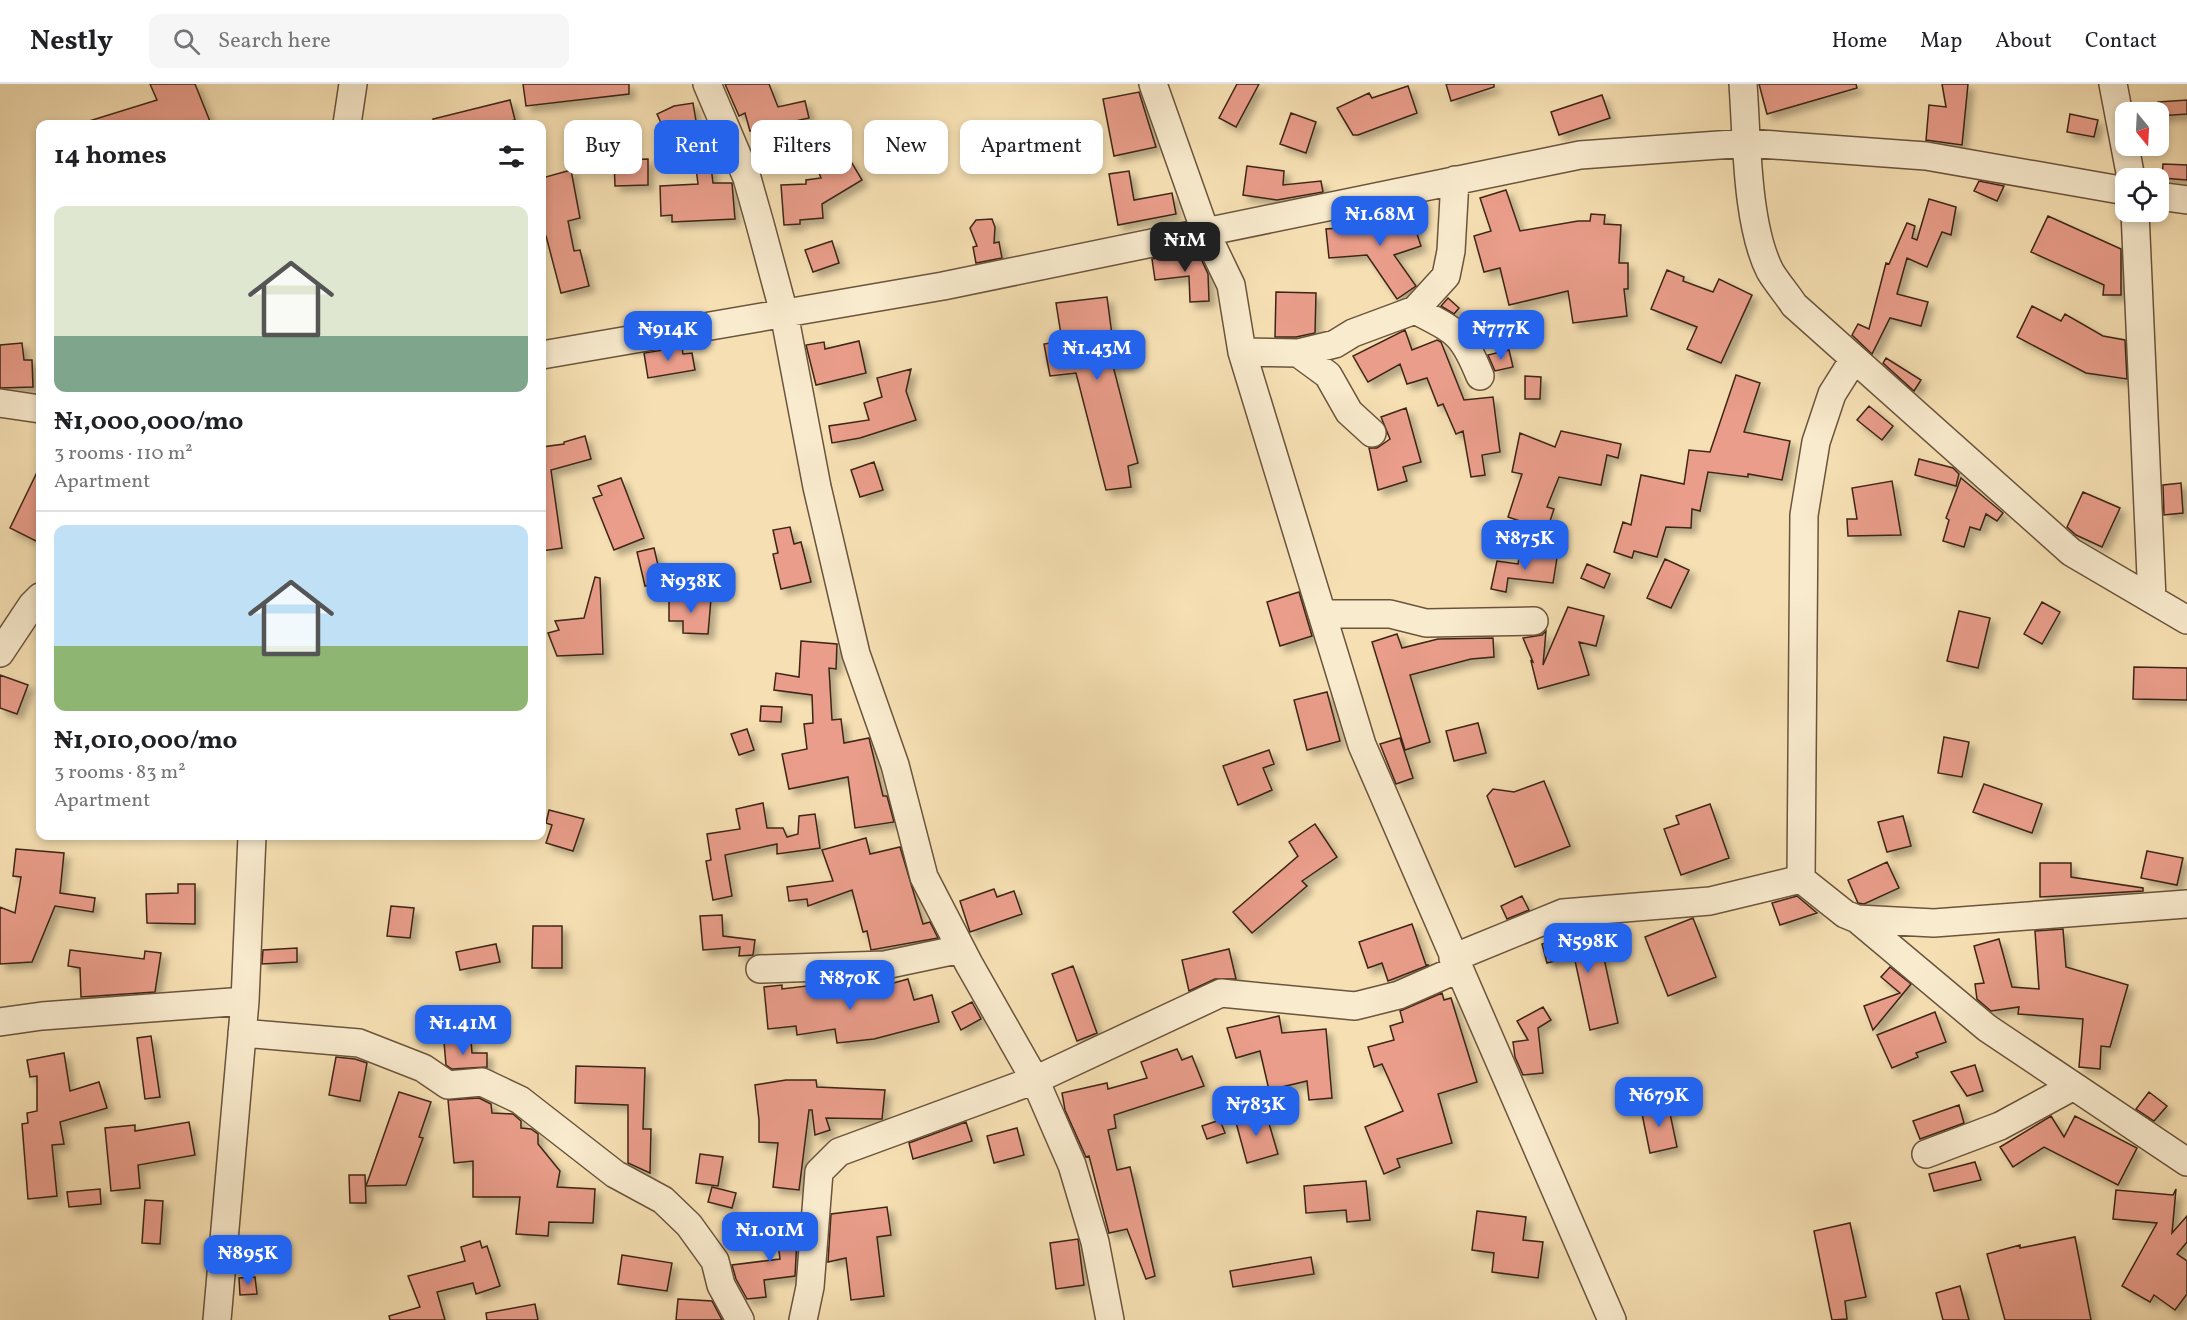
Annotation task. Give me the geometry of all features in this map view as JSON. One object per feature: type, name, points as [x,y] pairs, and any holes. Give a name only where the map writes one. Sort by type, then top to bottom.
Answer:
[{"type":"street","points":[[348,120],[353,84]]},
{"type":"street","points":[[707,84],[747,178],[784,313],[817,487],[856,654],[895,765],[924,877],[961,949],[1035,1080],[1072,1165],[1095,1242],[1110,1320]]},
{"type":"street","points":[[1152,84],[1205,231],[1231,285],[1242,352],[1362,745],[1612,1320]]},
{"type":"street","points":[[1743,84],[1747,143],[1758,232],[1770,270],[1794,305],[2072,552],[2187,620]]},
{"type":"street","points":[[2113,84],[2129,168]]},
{"type":"street","points":[[546,354],[943,286],[1580,155],[1747,143],[1926,156],[2115,189]]},
{"type":"street","points":[[1242,352],[1298,353],[1335,344],[1353,333],[1415,310],[1446,276],[1451,251],[1455,180]]},
{"type":"street","points":[[2169,198],[2187,200]]},
{"type":"street","points":[[2135,222],[2152,599]]},
{"type":"street","points":[[1415,310],[1454,331],[1466,343],[1480,376]]},
{"type":"street","points":[[1328,375],[1335,344]]},
{"type":"street","points":[[1298,353],[1328,375],[1350,412],[1372,433]]},
{"type":"street","points":[[1802,879],[1804,515],[1816,442],[1832,394],[1854,359]]},
{"type":"street","points":[[0,404],[36,408]]},
{"type":"street","points":[[0,653],[36,601]]},
{"type":"street","points":[[1322,614],[1390,614],[1426,623],[1534,621]]},
{"type":"street","points":[[217,1320],[245,1001],[252,840]]},
{"type":"street","points":[[1802,879],[1845,914],[1857,919],[1987,1028],[2020,1047],[2072,1087],[2187,1162]]},
{"type":"street","points":[[803,1320],[810,1287],[819,1172],[839,1152],[1035,1080],[1221,993],[1355,1006],[1399,995],[1456,963],[1563,913],[1710,901],[1802,879]]},
{"type":"street","points":[[1857,919],[1934,923],[2187,904]]},
{"type":"street","points":[[760,969],[885,965],[961,949]]},
{"type":"street","points":[[0,1022],[42,1016],[245,1001]]},
{"type":"street","points":[[242,1034],[359,1043],[423,1068],[448,1085],[482,1082],[520,1100],[615,1174],[663,1200],[689,1226],[715,1261],[721,1286],[740,1320]]},
{"type":"street","points":[[1926,1154],[2000,1126],[2072,1087]]},
{"type":"building","points":[[150,84],[195,84],[209,120],[92,120],[157,100]]},
{"type":"building","points":[[523,84],[629,84],[629,94],[526,106]]},
{"type":"building","points":[[725,84],[769,84],[778,107],[805,101],[809,118],[751,120],[750,131],[745,113],[739,116]]},
{"type":"building","points":[[1237,84],[1259,84],[1236,127],[1219,118]]},
{"type":"building","points":[[1446,84],[1494,84],[1494,87],[1451,101]]},
{"type":"building","points":[[1759,84],[1856,84],[1857,88],[1767,114]]},
{"type":"building","points":[[1942,84],[1968,84],[1962,145],[1926,140],[1929,105],[1946,107]]},
{"type":"building","points":[[1408,86],[1417,113],[1358,135],[1353,135],[1337,108],[1369,93],[1372,98]]},
{"type":"building","points":[[1139,92],[1156,147],[1114,156],[1103,99]]},
{"type":"building","points":[[1602,95],[1610,118],[1559,135],[1551,112]]},
{"type":"building","points":[[510,100],[515,120],[433,120]]},
{"type":"building","points":[[2187,100],[2187,114],[2169,115],[2169,102],[2158,102]]},
{"type":"building","points":[[693,103],[696,120],[660,120],[657,114],[674,106]]},
{"type":"building","points":[[1291,113],[1316,122],[1306,153],[1280,144]]},
{"type":"building","points":[[2070,114],[2098,120],[2094,137],[2067,132]]},
{"type":"building","points":[[642,159],[648,159],[648,185],[615,186],[615,174],[642,174]]},
{"type":"building","points":[[852,163],[862,180],[822,204],[823,218],[800,220],[800,224],[784,225],[781,185],[806,184],[806,180],[821,178],[819,174],[852,174]]},
{"type":"building","points":[[2163,164],[2187,165],[2187,180],[2169,179],[2169,168],[2163,168]]},
{"type":"building","points":[[1247,166],[1284,171],[1283,185],[1321,181],[1323,192],[1277,200],[1243,195]]},
{"type":"building","points":[[1129,171],[1134,200],[1172,193],[1176,214],[1118,225],[1109,174]]},
{"type":"building","points":[[564,172],[564,174],[572,174],[580,218],[568,221],[574,251],[580,250],[589,286],[561,293],[546,236],[546,177]]},
{"type":"building","points":[[697,174],[712,174],[713,183],[732,183],[735,219],[672,222],[672,215],[661,216],[660,186],[698,184]]},
{"type":"building","points":[[1979,181],[2004,186],[1997,201],[1974,191]]},
{"type":"building","points":[[1506,190],[1520,231],[1590,221],[1591,214],[1605,215],[1604,224],[1621,225],[1619,263],[1628,263],[1628,289],[1624,289],[1627,316],[1573,323],[1568,291],[1509,305],[1500,268],[1484,272],[1474,236],[1491,231],[1480,198]]},
{"type":"building","points":[[1929,199],[1956,207],[1951,235],[1942,232],[1927,267],[1907,258],[1897,294],[1928,302],[1921,326],[1890,318],[1872,354],[1852,335],[1858,324],[1869,329],[1886,263],[1889,264],[1907,223],[1915,226],[1912,238],[1917,240]]},
{"type":"building","points":[[1408,207],[1421,246],[1394,255],[1416,286],[1397,299],[1367,255],[1329,258],[1326,229],[1390,224],[1387,215]]},
{"type":"building","points":[[2048,216],[2121,249],[2121,295],[2103,295],[2104,285],[2031,252]]},
{"type":"building","points":[[992,219],[995,227],[994,243],[999,242],[1002,258],[976,263],[973,247],[977,246],[970,228],[976,220]]},
{"type":"building","points":[[832,241],[839,263],[813,272],[805,250]]},
{"type":"building","points":[[1197,250],[1208,274],[1209,301],[1190,302],[1189,276],[1155,280],[1152,259]]},
{"type":"building","points":[[1667,270],[1684,277],[1683,281],[1713,292],[1719,279],[1752,295],[1721,363],[1687,349],[1697,327],[1651,309]]},
{"type":"building","points":[[1276,292],[1316,293],[1315,333],[1296,337],[1275,337]]},
{"type":"building","points":[[1107,297],[1112,335],[1124,333],[1129,364],[1113,366],[1138,463],[1128,466],[1131,487],[1106,490],[1076,373],[1050,376],[1044,344],[1062,341],[1056,303]]},
{"type":"building","points":[[1448,298],[1459,308],[1454,314],[1441,306]]},
{"type":"building","points":[[2032,306],[2061,321],[2065,314],[2103,336],[2125,340],[2127,379],[2086,373],[2017,337]]},
{"type":"building","points":[[1405,330],[1412,350],[1437,340],[1441,342],[1464,400],[1493,397],[1500,452],[1482,455],[1485,475],[1471,477],[1463,431],[1456,434],[1443,404],[1438,406],[1427,378],[1407,384],[1400,364],[1368,382],[1353,356]]},
{"type":"building","points":[[859,341],[866,373],[816,385],[806,345],[824,342],[825,349]]},
{"type":"building","points":[[22,343],[24,360],[32,360],[33,387],[0,388],[0,345]]},
{"type":"building","points":[[682,347],[683,354],[692,353],[695,370],[648,378],[644,353]]},
{"type":"building","points":[[1509,350],[1513,367],[1495,371],[1488,355]]},
{"type":"building","points":[[1886,358],[1921,380],[1914,391],[1883,363]]},
{"type":"building","points":[[911,369],[906,391],[916,420],[860,438],[832,443],[829,426],[869,420],[864,403],[882,397],[877,378]]},
{"type":"building","points":[[1736,375],[1760,383],[1744,432],[1790,441],[1782,480],[1748,474],[1748,477],[1708,472],[1700,511],[1692,509],[1691,528],[1666,527],[1657,557],[1634,551],[1632,558],[1614,552],[1623,522],[1631,525],[1641,475],[1684,484],[1689,450],[1710,452]]},
{"type":"building","points":[[1525,376],[1541,377],[1540,399],[1525,399]]},
{"type":"building","points":[[1869,406],[1893,426],[1882,440],[1857,420]]},
{"type":"building","points":[[1406,408],[1421,462],[1403,467],[1407,481],[1378,490],[1369,448],[1377,448],[1390,439],[1381,417]]},
{"type":"building","points":[[1561,431],[1621,444],[1618,458],[1607,455],[1601,485],[1559,477],[1547,507],[1554,509],[1547,530],[1508,517],[1522,474],[1512,472],[1520,433],[1555,447]]},
{"type":"building","points":[[585,436],[591,459],[551,470],[562,548],[546,550],[546,446],[564,444],[564,442]]},
{"type":"building","points":[[1919,459],[1953,468],[1959,474],[1956,486],[1915,475]]},
{"type":"building","points":[[874,462],[883,490],[860,497],[851,470]]},
{"type":"building","points":[[36,474],[36,541],[10,528]]},
{"type":"building","points":[[621,478],[644,538],[614,550],[593,498],[602,495],[598,486]]},
{"type":"building","points":[[1961,478],[2003,513],[1997,521],[1986,514],[1980,530],[1970,527],[1964,547],[1943,541],[1949,520],[1946,518]]},
{"type":"building","points":[[1892,481],[1901,535],[1848,536],[1847,519],[1857,519],[1852,488]]},
{"type":"building","points":[[2181,483],[2183,513],[2164,515],[2163,485]]},
{"type":"building","points":[[2083,492],[2120,508],[2102,547],[2076,535],[2067,527]]},
{"type":"building","points":[[790,527],[794,544],[801,542],[811,582],[781,589],[773,554],[778,553],[773,530]]},
{"type":"building","points":[[654,548],[662,582],[645,586],[637,552]]},
{"type":"building","points":[[1520,553],[1557,558],[1553,583],[1508,578],[1506,592],[1491,589],[1497,561],[1518,564]]},
{"type":"building","points":[[1665,559],[1689,570],[1671,608],[1647,598]]},
{"type":"building","points":[[1587,564],[1610,574],[1604,588],[1581,578]]},
{"type":"building","points":[[595,577],[600,578],[603,654],[557,656],[548,633],[559,630],[555,621],[584,618]]},
{"type":"building","points":[[1299,592],[1312,636],[1280,646],[1267,602]]},
{"type":"building","points":[[669,596],[711,599],[708,634],[683,633],[683,621],[669,621]]},
{"type":"building","points":[[2042,602],[2060,612],[2042,644],[2024,634]]},
{"type":"building","points":[[1568,607],[1604,616],[1596,646],[1579,642],[1589,675],[1538,689],[1531,661],[1533,662],[1523,638],[1542,635],[1546,631],[1543,665]]},
{"type":"building","points":[[1959,611],[1990,618],[1978,668],[1947,661]]},
{"type":"building","points":[[1397,634],[1402,648],[1438,639],[1493,638],[1494,657],[1471,659],[1410,675],[1430,742],[1405,750],[1372,642]]},
{"type":"building","points":[[801,641],[837,644],[836,669],[829,668],[832,720],[841,719],[844,743],[869,738],[883,796],[887,796],[894,822],[855,828],[848,777],[789,789],[782,754],[807,749],[804,724],[813,723],[812,695],[774,690],[776,673],[799,677]]},
{"type":"building","points":[[2134,667],[2187,668],[2187,700],[2133,699]]},
{"type":"building","points":[[0,675],[28,685],[17,714],[0,708]]},
{"type":"building","points":[[1327,692],[1340,741],[1307,750],[1294,700]]},
{"type":"building","points":[[761,706],[782,707],[781,722],[760,721]]},
{"type":"building","points":[[1478,723],[1486,753],[1454,761],[1446,731]]},
{"type":"building","points":[[747,729],[754,750],[739,755],[731,734]]},
{"type":"building","points":[[1944,737],[1969,742],[1962,777],[1938,773]]},
{"type":"building","points":[[1400,738],[1413,778],[1396,784],[1380,744]]},
{"type":"building","points":[[1269,750],[1274,764],[1263,768],[1272,790],[1238,805],[1223,766]]},
{"type":"building","points":[[1544,781],[1570,846],[1515,867],[1487,796],[1493,789],[1514,792]]},
{"type":"building","points":[[1984,784],[2042,804],[2032,833],[1973,812]]},
{"type":"building","points":[[763,803],[767,828],[783,828],[787,837],[798,834],[799,816],[815,814],[820,848],[777,854],[777,844],[725,855],[732,896],[713,900],[706,861],[711,860],[707,834],[740,829],[736,809]]},
{"type":"building","points":[[1710,804],[1729,858],[1681,875],[1664,829],[1679,824],[1676,816]]},
{"type":"building","points":[[549,810],[584,819],[573,851],[546,843],[552,825],[546,823]]},
{"type":"building","points":[[1903,816],[1911,846],[1887,852],[1878,822]]},
{"type":"building","points":[[1315,824],[1337,857],[1302,881],[1307,886],[1252,933],[1233,912],[1298,856],[1289,842]]},
{"type":"building","points":[[866,838],[870,854],[900,847],[923,924],[930,922],[938,938],[871,950],[867,931],[863,932],[852,890],[808,906],[807,899],[789,901],[787,887],[833,881],[822,850]]},
{"type":"building","points":[[16,849],[64,853],[60,893],[95,898],[93,912],[55,906],[32,962],[0,964],[0,907],[15,913],[21,877],[13,876]]},
{"type":"building","points":[[2147,851],[2183,858],[2177,885],[2141,878]]},
{"type":"building","points":[[1887,862],[1899,888],[1864,904],[1858,903],[1848,880]]},
{"type":"building","points":[[2040,863],[2071,863],[2071,877],[2143,888],[2143,891],[2040,897]]},
{"type":"building","points":[[178,884],[195,884],[195,924],[147,923],[146,894],[178,893]]},
{"type":"building","points":[[994,889],[997,897],[1014,891],[1022,914],[970,932],[960,901]]},
{"type":"building","points":[[1522,896],[1529,910],[1507,919],[1501,906]]},
{"type":"building","points":[[1797,896],[1817,913],[1780,925],[1772,903]]},
{"type":"building","points":[[391,906],[414,908],[410,938],[387,936]]},
{"type":"building","points":[[722,915],[723,936],[755,940],[753,955],[739,956],[740,947],[703,950],[700,916]]},
{"type":"building","points":[[1693,918],[1716,977],[1668,996],[1645,937]]},
{"type":"building","points":[[1412,924],[1426,965],[1429,965],[1388,981],[1382,963],[1368,968],[1359,942]]},
{"type":"building","points":[[533,926],[562,926],[562,968],[532,968]]},
{"type":"building","points":[[1602,928],[1607,948],[1602,949],[1618,1023],[1590,1030],[1574,956],[1547,963],[1542,944]]},
{"type":"building","points":[[2063,929],[2066,967],[2128,985],[2110,1047],[2101,1046],[2100,1069],[2079,1067],[2083,1019],[2018,1014],[2019,1007],[1991,1011],[1977,999],[1975,984],[1984,983],[1974,946],[1999,939],[2012,987],[2039,989],[2035,931]]},
{"type":"building","points":[[496,944],[500,962],[460,970],[456,952]]},
{"type":"building","points":[[297,948],[297,962],[262,964],[263,950]]},
{"type":"building","points":[[1229,949],[1236,979],[1215,979],[1189,991],[1182,960]]},
{"type":"building","points":[[70,950],[144,959],[145,951],[161,953],[155,992],[81,997],[80,968],[68,966]]},
{"type":"building","points":[[1073,966],[1097,1033],[1077,1041],[1052,974]]},
{"type":"building","points":[[1890,967],[1911,984],[1873,1030],[1864,1006],[1900,993],[1881,977]]},
{"type":"building","points":[[908,979],[914,1000],[932,995],[939,1022],[874,1039],[837,1043],[835,1029],[797,1035],[796,1026],[768,1029],[764,987],[782,985],[782,989],[815,985],[816,992],[872,986],[872,989]]},
{"type":"building","points":[[1442,993],[1444,1000],[1451,998],[1477,1082],[1438,1094],[1452,1143],[1397,1159],[1400,1167],[1384,1174],[1365,1127],[1403,1111],[1382,1064],[1374,1067],[1368,1047],[1394,1040],[1390,1026],[1403,1022],[1400,1011]]},
{"type":"building","points":[[972,1002],[981,1019],[961,1030],[952,1012]]},
{"type":"building","points":[[1543,1007],[1551,1020],[1538,1028],[1543,1073],[1523,1075],[1515,1057],[1513,1042],[1528,1040],[1517,1021]]},
{"type":"building","points":[[1935,1012],[1946,1042],[1916,1053],[1918,1057],[1892,1068],[1877,1035]]},
{"type":"building","points":[[1279,1016],[1282,1033],[1326,1029],[1332,1098],[1309,1100],[1307,1081],[1269,1090],[1260,1051],[1236,1058],[1227,1028]]},
{"type":"building","points":[[151,1036],[160,1097],[145,1099],[137,1038]]},
{"type":"building","points":[[471,1040],[472,1053],[487,1053],[487,1067],[452,1069],[446,1065],[444,1042]]},
{"type":"building","points":[[1177,1049],[1182,1060],[1192,1056],[1204,1086],[1114,1115],[1116,1128],[1108,1130],[1117,1170],[1130,1167],[1155,1276],[1146,1279],[1127,1229],[1109,1233],[1089,1156],[1086,1157],[1065,1110],[1062,1093],[1107,1083],[1108,1089],[1147,1078],[1141,1062]]},
{"type":"building","points":[[64,1053],[70,1091],[99,1082],[107,1108],[60,1122],[64,1144],[52,1145],[57,1196],[28,1199],[22,1124],[28,1123],[27,1113],[37,1111],[37,1076],[30,1077],[27,1060]]},
{"type":"building","points":[[336,1057],[367,1063],[360,1101],[329,1095]]},
{"type":"building","points":[[1975,1065],[1983,1091],[1967,1096],[1951,1072]]},
{"type":"building","points":[[576,1066],[645,1068],[643,1129],[651,1129],[650,1173],[628,1163],[628,1105],[575,1103]]},
{"type":"building","points":[[786,1080],[816,1080],[817,1087],[885,1090],[882,1119],[826,1118],[830,1130],[815,1135],[812,1110],[809,1110],[799,1190],[773,1187],[778,1143],[759,1142],[755,1085]]},
{"type":"building","points":[[399,1092],[431,1102],[419,1137],[423,1138],[406,1185],[366,1186]]},
{"type":"building","points":[[2149,1092],[2167,1106],[2154,1121],[2136,1109]]},
{"type":"building","points":[[479,1098],[491,1104],[492,1113],[513,1114],[521,1121],[521,1128],[531,1129],[538,1134],[538,1144],[560,1171],[557,1187],[595,1189],[593,1223],[549,1222],[548,1236],[516,1234],[520,1197],[473,1197],[473,1161],[454,1163],[448,1100]]},
{"type":"building","points":[[1668,1104],[1677,1147],[1650,1153],[1641,1109]]},
{"type":"building","points":[[1959,1105],[1964,1123],[1920,1139],[1913,1121]]},
{"type":"building","points":[[1265,1110],[1278,1154],[1247,1163],[1235,1119]]},
{"type":"building","points":[[2051,1116],[2064,1137],[2075,1116],[2137,1148],[2118,1185],[2044,1147],[2013,1167],[2000,1147]]},
{"type":"building","points":[[1220,1120],[1225,1133],[1207,1139],[1202,1126]]},
{"type":"building","points":[[189,1122],[195,1155],[138,1165],[140,1188],[111,1191],[105,1128],[135,1125],[135,1131]]},
{"type":"building","points":[[966,1122],[972,1141],[913,1159],[909,1143]]},
{"type":"building","points":[[1017,1128],[1024,1155],[994,1163],[987,1136]]},
{"type":"building","points":[[700,1154],[723,1157],[718,1186],[696,1183]]},
{"type":"building","points":[[1975,1162],[1981,1180],[1934,1191],[1929,1174]]},
{"type":"building","points":[[349,1175],[365,1175],[366,1203],[350,1203]]},
{"type":"building","points":[[1366,1181],[1370,1220],[1347,1222],[1346,1210],[1306,1213],[1304,1186]]},
{"type":"building","points":[[712,1187],[736,1193],[732,1208],[708,1202]]},
{"type":"building","points":[[100,1189],[101,1204],[69,1207],[67,1192]]},
{"type":"building","points":[[2176,1189],[2172,1233],[2187,1216],[2187,1242],[2177,1254],[2187,1261],[2187,1294],[2175,1310],[2154,1295],[2150,1302],[2122,1286],[2157,1223],[2113,1219],[2116,1190],[2173,1195]]},
{"type":"building","points":[[145,1200],[163,1201],[160,1244],[142,1243]]},
{"type":"building","points":[[887,1207],[891,1235],[877,1237],[884,1296],[851,1300],[846,1258],[828,1262],[831,1214]]},
{"type":"building","points":[[1477,1211],[1526,1217],[1523,1240],[1543,1242],[1538,1278],[1492,1272],[1494,1253],[1472,1250]]},
{"type":"building","points":[[798,1219],[795,1276],[764,1280],[766,1297],[747,1299],[736,1279],[732,1265],[780,1259],[775,1222]]},
{"type":"building","points":[[1850,1223],[1866,1297],[1845,1301],[1847,1319],[1832,1320],[1814,1231]]},
{"type":"building","points":[[2075,1237],[2091,1320],[2005,1320],[1987,1254],[2020,1245],[2020,1248]]},
{"type":"building","points":[[1078,1239],[1084,1285],[1056,1289],[1050,1243]]},
{"type":"building","points":[[480,1241],[482,1248],[487,1246],[500,1286],[476,1294],[473,1283],[437,1292],[445,1320],[390,1320],[389,1316],[420,1307],[408,1276],[465,1261],[461,1247]]},
{"type":"building","points":[[622,1255],[672,1263],[667,1291],[618,1284]]},
{"type":"building","points":[[1311,1257],[1314,1274],[1233,1287],[1230,1271]]},
{"type":"building","points":[[255,1277],[257,1294],[240,1295],[239,1278]]},
{"type":"building","points":[[1960,1286],[1969,1320],[1943,1320],[1936,1293]]},
{"type":"building","points":[[678,1299],[712,1301],[722,1320],[676,1320]]},
{"type":"building","points":[[535,1304],[538,1320],[487,1320],[486,1313]]}]
